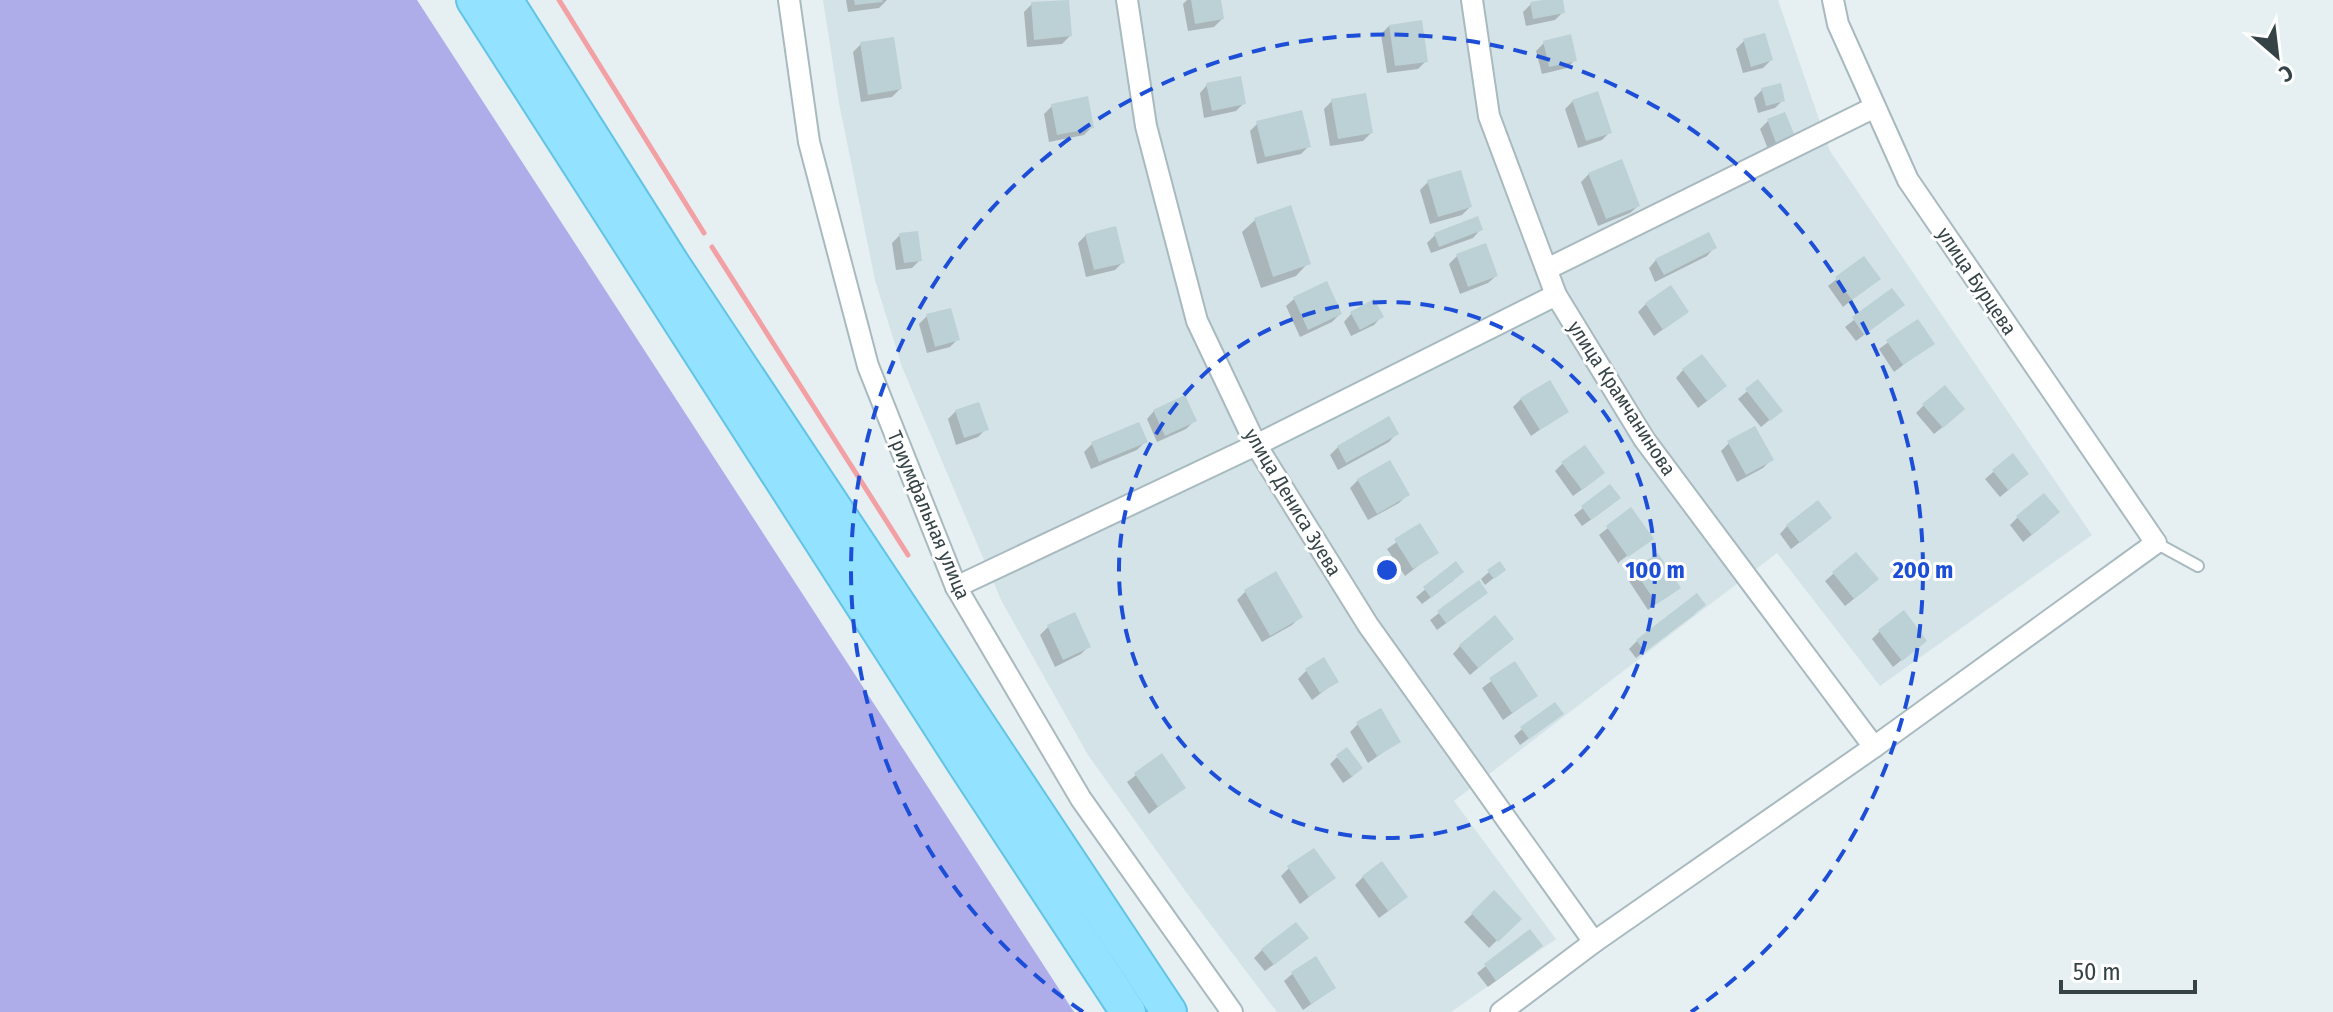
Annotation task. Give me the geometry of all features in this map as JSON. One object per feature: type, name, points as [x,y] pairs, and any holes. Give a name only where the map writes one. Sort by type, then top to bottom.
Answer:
[{"type":"main road","points":[[474,0],[1128,1012]]},
{"type":"main road","points":[[505,0],[672,264],[1169,1012]]},
{"type":"street","name":"Триумфальная улица","points":[[789,0],[809,142],[868,366],[956,587],[1081,799],[1232,1012]]},
{"type":"street","name":"улица Дениса Зуева","points":[[1127,0],[1146,126],[1197,321],[1256,445],[1368,625],[1594,942]]},
{"type":"street","name":"улица Крамчанинова","points":[[1472,0],[1489,116],[1556,295],[1644,439],[1874,747]]},
{"type":"street","name":"улица Бурцева","points":[[1833,0],[1838,24],[1908,180],[2156,543]]},
{"type":"street","points":[[1547,269],[1875,107]]},
{"type":"street","points":[[956,587],[1256,445],[1556,295]]},
{"type":"street","points":[[1501,1012],[1594,942],[1874,747],[2156,543]]},
{"type":"lane","points":[[2156,543],[2198,566]]},
{"type":"shaded area","points":[[0,0],[417,0],[1074,1012],[0,1012]]},
{"type":"shaded area","points":[[823,0],[1778,0],[1830,151],[2092,535],[1880,686],[1777,553],[1454,801],[1556,939],[1451,1012],[1277,1012],[1088,755],[1001,600],[902,367],[875,280],[839,103]]},
{"type":"building","points":[[854,0],[882,0],[883,2],[855,5]]},
{"type":"building","points":[[1069,0],[1072,36],[1034,40],[1031,2]]},
{"type":"building","points":[[1191,0],[1221,0],[1224,19],[1195,24]]},
{"type":"building","points":[[1563,0],[1565,13],[1533,19],[1530,2]]},
{"type":"building","points":[[1422,20],[1428,62],[1395,66],[1389,25]]},
{"type":"building","points":[[1765,33],[1773,60],[1751,67],[1743,39]]},
{"type":"building","points":[[1571,34],[1577,61],[1549,67],[1543,41]]},
{"type":"building","points":[[894,37],[902,89],[868,95],[860,42]]},
{"type":"building","points":[[1241,76],[1246,104],[1212,111],[1206,83]]},
{"type":"building","points":[[1781,83],[1785,101],[1766,106],[1761,88]]},
{"type":"building","points":[[1598,91],[1612,133],[1586,141],[1572,100]]},
{"type":"building","points":[[1366,93],[1373,133],[1338,139],[1331,99]]},
{"type":"building","points":[[1088,96],[1094,128],[1057,135],[1051,104]]},
{"type":"building","points":[[1302,110],[1311,147],[1265,157],[1256,121]]},
{"type":"building","points":[[1785,112],[1795,136],[1776,143],[1767,119]]},
{"type":"building","points":[[1622,159],[1640,206],[1606,219],[1588,173]]},
{"type":"building","points":[[1461,170],[1472,207],[1438,217],[1427,180]]},
{"type":"building","points":[[1291,205],[1311,264],[1273,277],[1254,218]]},
{"type":"building","points":[[1478,216],[1483,230],[1439,247],[1434,233]]},
{"type":"building","points":[[1116,226],[1125,263],[1094,270],[1085,234]]},
{"type":"building","points":[[918,231],[922,261],[904,263],[899,233]]},
{"type":"building","points":[[1709,232],[1717,248],[1664,275],[1655,259]]},
{"type":"building","points":[[1486,243],[1498,276],[1468,287],[1456,254]]},
{"type":"building","points":[[1864,256],[1881,279],[1852,300],[1835,277]]},
{"type":"building","points":[[1327,281],[1342,314],[1308,330],[1293,297]]},
{"type":"building","points":[[1671,285],[1689,312],[1663,330],[1645,303]]},
{"type":"building","points":[[1892,288],[1905,305],[1864,335],[1852,317]]},
{"type":"building","points":[[1374,299],[1384,317],[1360,330],[1350,312]]},
{"type":"building","points":[[951,308],[960,340],[935,347],[926,314]]},
{"type":"building","points":[[1918,319],[1935,344],[1903,365],[1886,340]]},
{"type":"building","points":[[1702,354],[1727,386],[1707,401],[1682,369]]},
{"type":"building","points":[[1758,379],[1783,411],[1770,421],[1745,389]]},
{"type":"building","points":[[1550,380],[1569,412],[1540,430],[1520,398]]},
{"type":"building","points":[[1945,385],[1965,409],[1943,428],[1922,404]]},
{"type":"building","points":[[1185,395],[1197,421],[1165,436],[1153,410]]},
{"type":"building","points":[[979,402],[989,430],[964,438],[955,410]]},
{"type":"building","points":[[1389,416],[1399,434],[1346,463],[1337,446]]},
{"type":"building","points":[[1139,422],[1148,442],[1099,462],[1091,442]]},
{"type":"building","points":[[1755,426],[1774,460],[1746,475],[1727,441]]},
{"type":"building","points":[[1585,445],[1605,473],[1582,490],[1561,462]]},
{"type":"building","points":[[2013,453],[2029,474],[2008,490],[1992,470]]},
{"type":"building","points":[[1390,460],[1410,495],[1377,514],[1357,479]]},
{"type":"building","points":[[1610,484],[1621,498],[1591,520],[1581,506]]},
{"type":"building","points":[[2044,493],[2060,512],[2032,535],[2016,516]]},
{"type":"building","points":[[1818,500],[1832,518],[1800,543],[1786,525]]},
{"type":"building","points":[[1631,507],[1654,539],[1628,557],[1606,526]]},
{"type":"building","points":[[1420,523],[1439,553],[1413,569],[1394,539]]},
{"type":"building","points":[[1856,552],[1879,579],[1854,599],[1832,572]]},
{"type":"building","points":[[1658,553],[1681,588],[1657,604],[1633,569]]},
{"type":"building","points":[[1456,561],[1464,572],[1431,598],[1423,587]]},
{"type":"building","points":[[1500,561],[1506,570],[1494,579],[1487,570]]},
{"type":"building","points":[[1276,571],[1303,617],[1270,636],[1244,590]]},
{"type":"building","points":[[1479,580],[1488,593],[1446,623],[1437,611]]},
{"type":"building","points":[[1697,593],[1706,605],[1645,652],[1636,640]]},
{"type":"building","points":[[1904,610],[1927,641],[1902,661],[1878,630]]},
{"type":"building","points":[[1075,612],[1091,647],[1063,660],[1047,625]]},
{"type":"building","points":[[1495,615],[1514,639],[1478,668],[1459,645]]},
{"type":"building","points":[[1324,657],[1339,682],[1320,693],[1305,669]]},
{"type":"building","points":[[1515,661],[1538,696],[1512,713],[1489,678]]},
{"type":"building","points":[[1555,702],[1564,714],[1529,739],[1520,727]]},
{"type":"building","points":[[1381,708],[1401,742],[1377,756],[1356,722]]},
{"type":"building","points":[[1347,747],[1363,768],[1352,777],[1336,755]]},
{"type":"building","points":[[1162,753],[1186,788],[1158,807],[1134,773]]},
{"type":"building","points":[[1314,848],[1336,878],[1309,897],[1287,866]]},
{"type":"building","points":[[1382,861],[1408,897],[1388,911],[1362,876]]},
{"type":"building","points":[[1494,890],[1522,919],[1498,942],[1471,913]]},
{"type":"building","points":[[1296,922],[1309,938],[1274,965],[1261,949]]},
{"type":"building","points":[[1530,929],[1543,946],[1496,981],[1484,964]]},
{"type":"building","points":[[1316,956],[1336,988],[1311,1004],[1291,972]]},
{"type":"waterway","points":[[559,0],[704,233]]},
{"type":"waterway","points":[[712,247],[908,555]]}]
